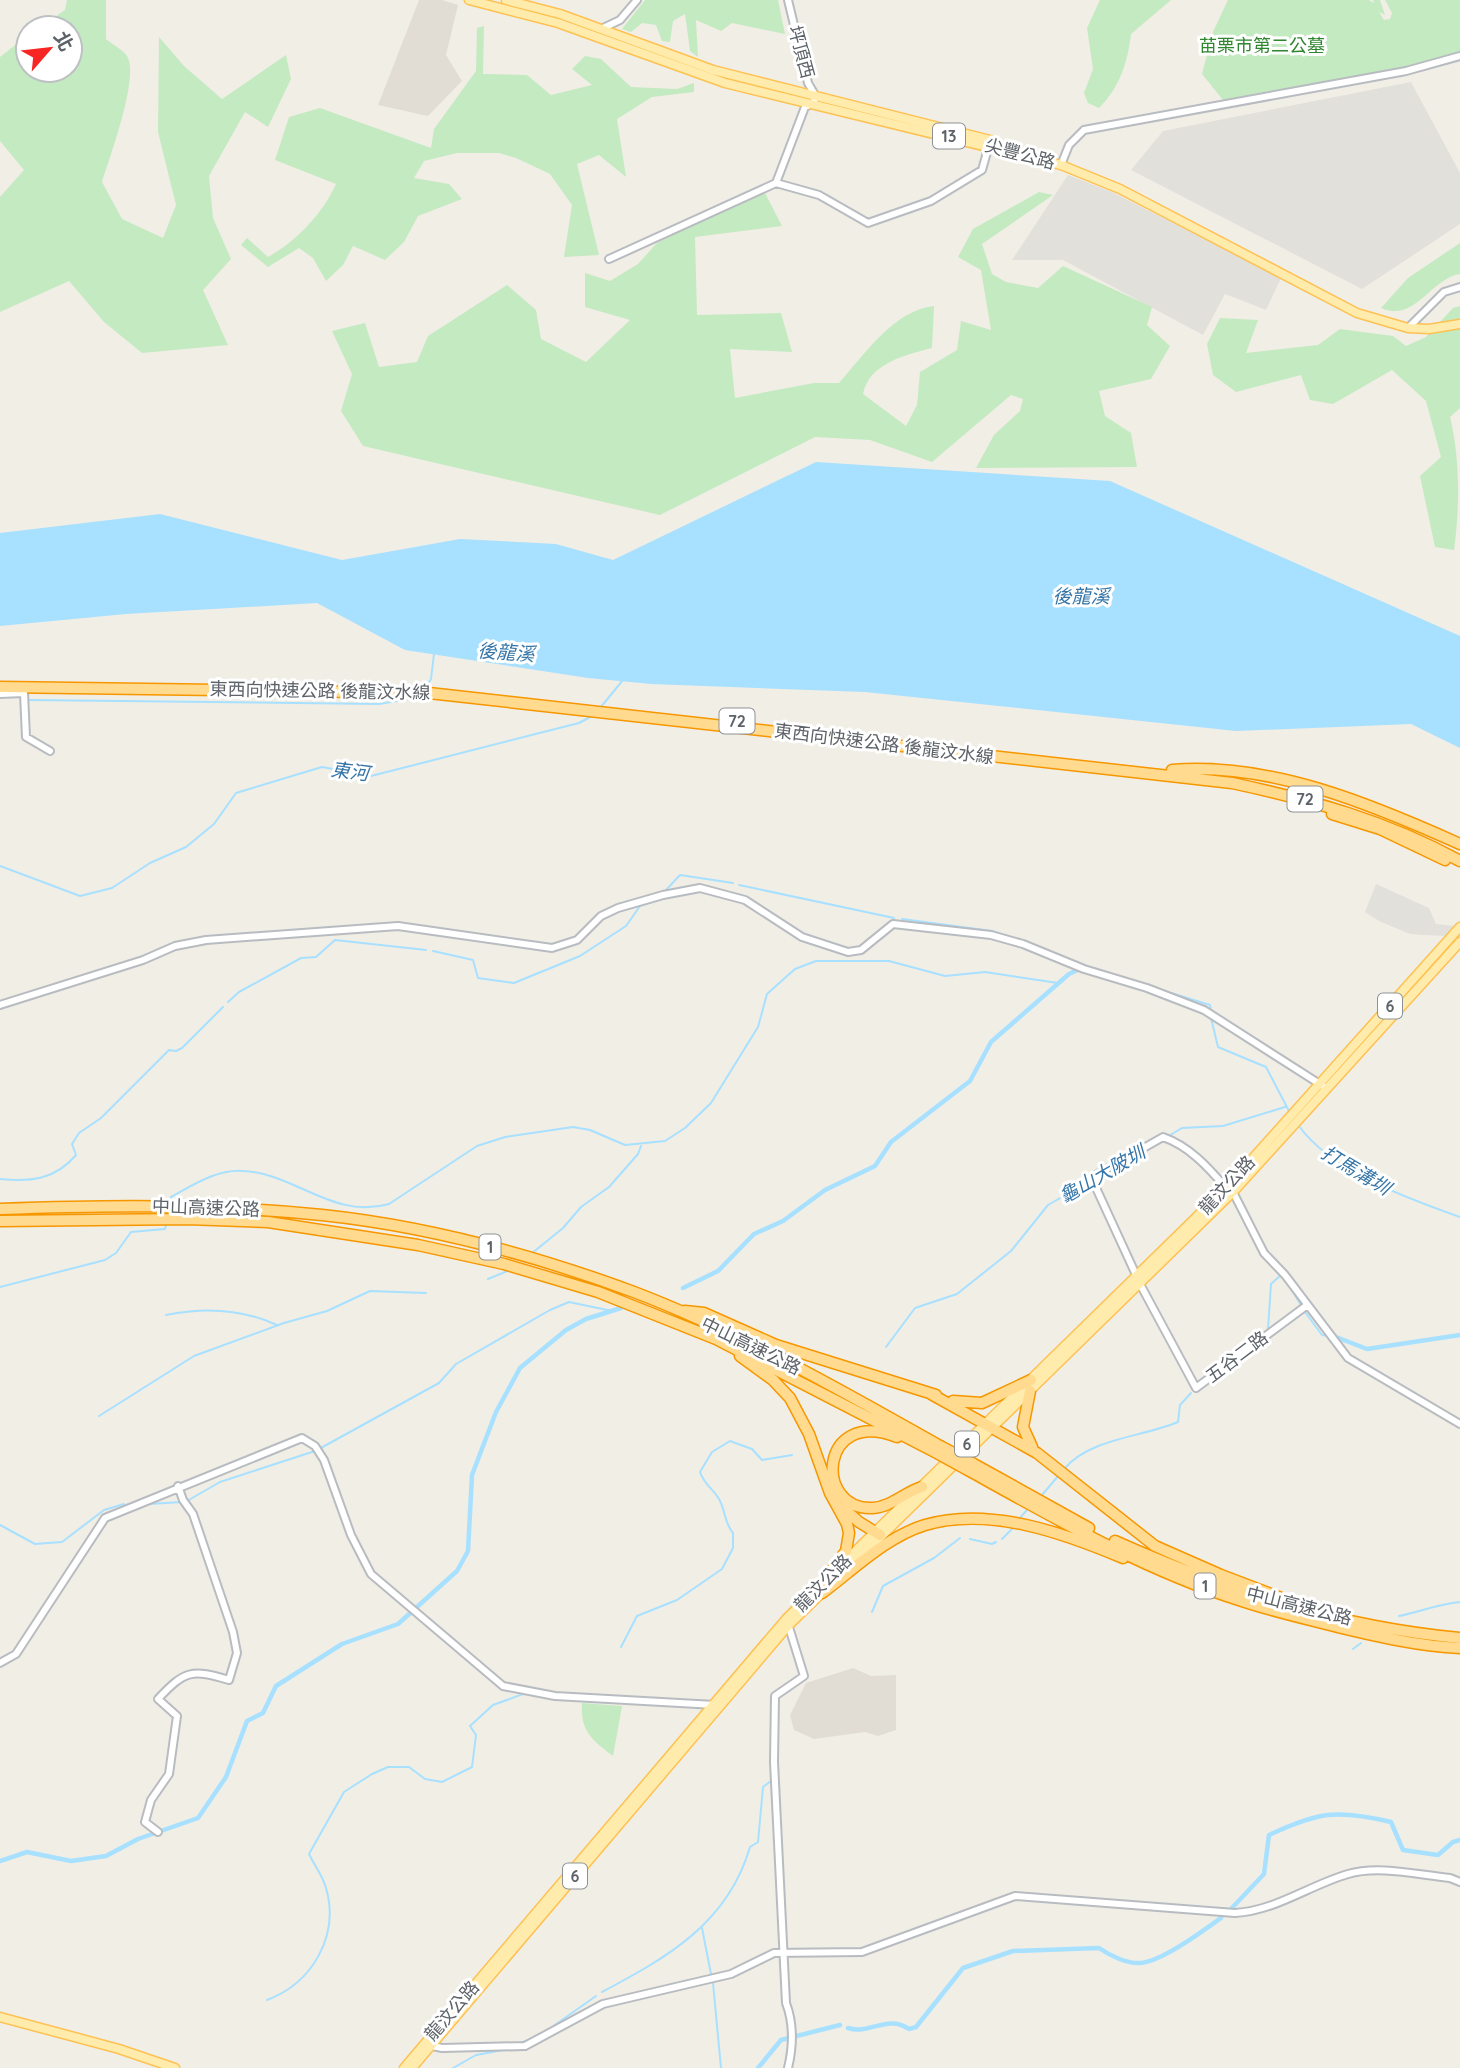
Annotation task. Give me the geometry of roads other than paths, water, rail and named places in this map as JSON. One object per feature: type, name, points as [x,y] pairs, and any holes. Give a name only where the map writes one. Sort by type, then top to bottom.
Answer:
[{"type":"highway","name":"東西向快速公路 後龍汶水線","points":[[0,681],[442,687],[1172,770],[1258,782],[1326,799],[1408,828],[1460,854]]},
{"type":"highway","name":"東西向快速公路 後龍汶水線","points":[[0,687],[429,693],[1231,783],[1301,798],[1405,833],[1460,861]]},
{"type":"highway","points":[[1172,770],[1211,769],[1306,786],[1389,812],[1460,844]]},
{"type":"highway","points":[[1140,773],[1162,780],[1287,802],[1334,814],[1380,830],[1460,868]]},
{"type":"highway","name":"中山高速公路","points":[[0,1209],[227,1207],[325,1215],[428,1232],[539,1261],[674,1309],[801,1369],[1053,1517],[1172,1574],[1240,1601],[1291,1615],[1406,1642],[1460,1648]]},
{"type":"highway","name":"中山高速公路","points":[[0,1221],[198,1219],[325,1228],[504,1264],[598,1292],[711,1336],[917,1442],[938,1449]]},
{"type":"highway","points":[[674,1309],[704,1313],[776,1345],[962,1403],[982,1403],[1030,1386],[1023,1427],[1029,1443],[1037,1453]]},
{"type":"highway","points":[[711,1336],[773,1380],[790,1398],[809,1434],[830,1493],[847,1524],[849,1542],[822,1588]]},
{"type":"highway","points":[[931,1394],[1037,1453],[1156,1546],[1318,1613]]},
{"type":"highway","points":[[917,1442],[881,1431],[856,1433],[837,1449],[832,1474],[840,1493],[853,1504],[866,1508],[881,1507],[922,1487]]},
{"type":"highway","name":"中山高速公路","points":[[970,1467],[1103,1535],[1196,1576],[1245,1594],[1403,1631],[1460,1637]]},
{"type":"highway","points":[[830,1493],[859,1522],[877,1534]]},
{"type":"highway","points":[[822,1588],[901,1536],[923,1526],[950,1521],[985,1520],[1028,1525],[1086,1542],[1139,1565],[1172,1574]]},
{"type":"main road","name":"尖豐公路","points":[[468,0],[600,33],[713,70],[815,99],[1061,163],[1119,183],[1382,318],[1429,326],[1460,322]]},
{"type":"main road","name":"尖豐公路","points":[[506,0],[560,14],[600,33]]},
{"type":"main road","name":"6","points":[[1323,1086],[1460,927]]},
{"type":"main road","name":"6","points":[[1323,1086],[1460,942]]},
{"type":"main road","name":"龍汶公路","points":[[404,2068],[427,2045],[787,1623],[1230,1190],[1323,1086]]},
{"type":"main road","name":"龍汶公路","points":[[877,1534],[922,1487],[991,1425]]},
{"type":"main road","points":[[0,2017],[119,2049],[175,2068]]},
{"type":"main road","name":"龍汶公路","points":[[412,2068],[427,2045]]},
{"type":"street","points":[[600,33],[620,20],[637,0]]},
{"type":"street","name":"坪頂西","points":[[788,0],[808,83],[815,99]]},
{"type":"street","points":[[1061,163],[1076,135],[1084,130],[1406,71],[1460,56]]},
{"type":"street","points":[[776,183],[805,107],[815,99]]},
{"type":"street","points":[[609,259],[776,183],[818,195],[868,223],[931,201],[982,170],[991,143]]},
{"type":"street","points":[[1411,325],[1444,292],[1460,287]]},
{"type":"street","points":[[0,694],[24,693],[26,737],[50,751]]},
{"type":"street","points":[[0,1005],[144,960],[175,946],[206,940],[398,926],[552,948],[577,940],[601,916],[618,908],[700,888],[745,900],[802,937],[838,950],[861,950],[893,923],[991,935],[1023,944],[1074,966],[1147,988],[1204,1010],[1323,1086]]},
{"type":"street","points":[[1139,1281],[1097,1190],[1096,1175],[1163,1137],[1180,1143],[1192,1152],[1230,1190],[1264,1253],[1285,1275],[1302,1308],[1348,1358],[1460,1424]]},
{"type":"street","name":"五谷二路","points":[[1139,1281],[1196,1388],[1302,1308]]},
{"type":"street","points":[[0,1663],[16,1654],[97,1525],[113,1514],[178,1486],[302,1438],[317,1450],[351,1535],[371,1574],[503,1686],[555,1696],[716,1705]]},
{"type":"street","points":[[158,1832],[145,1822],[151,1800],[169,1774],[177,1716],[158,1699],[180,1678],[197,1670],[229,1680],[237,1653],[211,1564],[193,1514],[184,1502],[178,1486]]},
{"type":"street","points":[[787,1623],[804,1676],[775,1696],[774,1762],[786,2003],[791,2027],[788,2068]]},
{"type":"street","points":[[427,2045],[525,2046],[603,2004],[731,1974],[774,1952],[862,1952],[1015,1896],[1235,1913],[1260,1909],[1332,1879],[1359,1872],[1450,1878],[1460,1882]]},
{"type":"water","name":"後龍溪","points":[[816,462],[1110,481],[1460,636],[1460,748],[1411,724],[1236,731],[865,692],[651,684],[588,678],[405,650],[317,603],[126,614],[0,626],[0,533],[160,514],[342,560],[460,539],[556,544],[613,560]]},
{"type":"waterway","points":[[425,689],[431,679],[434,654]]},
{"type":"waterway","name":"東河","points":[[600,708],[623,680]]},
{"type":"waterway","points":[[28,700],[379,704],[420,697]]},
{"type":"waterway","name":"東河","points":[[0,866],[80,896],[112,888],[150,863],[186,847],[214,824],[236,793],[322,767],[371,776],[579,723],[594,715]]},
{"type":"waterway","points":[[666,890],[680,875],[733,883]]},
{"type":"waterway","points":[[739,885],[894,918]]},
{"type":"waterway","points":[[433,951],[473,960],[478,978],[514,983],[580,956],[626,926],[640,906],[661,899]]},
{"type":"waterway","points":[[902,919],[992,931],[1038,947]]},
{"type":"waterway","points":[[228,1002],[239,992],[301,958],[316,957],[335,940],[426,950]]},
{"type":"waterway","points":[[170,1202],[171,1197],[206,1179],[233,1171],[243,1171],[280,1179],[332,1201],[369,1207],[389,1204],[477,1146],[505,1137],[573,1127],[590,1130],[625,1145],[665,1141],[685,1128],[711,1103],[758,1027],[767,994],[795,969],[816,961],[889,961],[945,976],[985,972],[1058,983]]},
{"type":"waterway","points":[[683,1288],[718,1271],[754,1234],[783,1221],[825,1190],[875,1166],[891,1142],[970,1081],[991,1042],[1069,974],[1082,968]]},
{"type":"waterway","name":"打馬溝圳","points":[[1158,989],[1210,1005],[1211,1012]]},
{"type":"waterway","points":[[0,1179],[41,1178],[59,1170],[76,1155],[72,1144],[79,1133],[101,1118],[169,1050],[182,1048],[223,1007]]},
{"type":"waterway","name":"打馬溝圳","points":[[1211,1018],[1218,1047],[1266,1067],[1290,1113]]},
{"type":"waterway","name":"龜山大陂圳","points":[[1167,1137],[1182,1128],[1223,1126],[1285,1107]]},
{"type":"waterway","name":"打馬溝圳","points":[[1299,1126],[1330,1157],[1372,1182],[1460,1217]]},
{"type":"waterway","points":[[531,1254],[563,1228],[581,1207],[609,1187],[638,1154],[641,1146]]},
{"type":"waterway","name":"龜山大陂圳","points":[[886,1347],[915,1308],[957,1294],[1011,1251],[1048,1205],[1095,1178]]},
{"type":"waterway","points":[[0,1287],[105,1260],[116,1253],[131,1232],[165,1229],[166,1225]]},
{"type":"waterway","points":[[488,1279],[510,1270]]},
{"type":"waterway","points":[[1268,1329],[1271,1284],[1282,1274]]},
{"type":"waterway","points":[[1289,1285],[1302,1307]]},
{"type":"waterway","points":[[99,1416],[194,1356],[284,1323],[327,1311],[370,1291],[426,1293]]},
{"type":"waterway","points":[[319,1449],[439,1383],[456,1364],[550,1310],[569,1302],[612,1311]]},
{"type":"waterway","points":[[0,1861],[27,1852],[71,1861],[106,1856],[138,1839],[198,1818],[226,1777],[247,1721],[263,1713],[276,1686],[342,1644],[398,1624],[457,1571],[468,1551],[472,1475],[496,1412],[520,1368],[566,1330],[586,1319],[621,1308]]},
{"type":"waterway","points":[[166,1315],[223,1311],[277,1325]]},
{"type":"waterway","points":[[1305,1312],[1322,1335],[1329,1336]]},
{"type":"waterway","points":[[1336,1337],[1367,1349],[1460,1335]]},
{"type":"waterway","points":[[1065,1468],[1076,1458],[1103,1444],[1178,1422],[1180,1405],[1191,1393]]},
{"type":"waterway","name":"龜山大陂圳","points":[[621,1647],[637,1616],[677,1600],[722,1569],[733,1548],[733,1533],[722,1505],[700,1472],[712,1452],[730,1441],[752,1449],[762,1460],[792,1455]]},
{"type":"waterway","points":[[187,1501],[220,1482],[315,1451]]},
{"type":"waterway","points":[[1042,1495],[1059,1475]]},
{"type":"waterway","points":[[149,1504],[182,1502]]},
{"type":"waterway","points":[[0,1525],[35,1544],[62,1542],[104,1510],[124,1504]]},
{"type":"waterway","points":[[1018,1520],[1027,1510]]},
{"type":"waterway","points":[[1002,1539],[1014,1527]]},
{"type":"waterway","points":[[872,1612],[883,1586],[934,1558],[960,1538]]},
{"type":"waterway","points":[[970,1539],[992,1544],[996,1542]]},
{"type":"waterway","points":[[1399,1616],[1460,1602]]},
{"type":"waterway","points":[[1353,1649],[1361,1643]]},
{"type":"waterway","name":"龜山大陂圳","points":[[267,2000],[283,1992],[309,1970],[319,1956],[325,1940],[329,1923],[326,1888],[309,1854],[344,1792],[388,1767],[409,1767],[425,1779],[442,1782],[472,1767],[476,1735],[470,1726],[493,1705],[526,1693]]},
{"type":"waterway","points":[[602,1992],[672,1951],[711,1917],[740,1874],[750,1847],[758,1842],[763,1787],[771,1781]]},
{"type":"waterway","points":[[1231,1909],[1264,1874],[1269,1835],[1301,1821],[1342,1814],[1391,1822],[1403,1850],[1438,1855],[1453,1842],[1460,1840]]},
{"type":"waterway","points":[[848,2028],[864,2029],[886,2024],[901,2025],[909,2029],[916,2027],[963,1968],[1013,1951],[1099,1948],[1118,1958],[1140,1963],[1170,1952],[1221,1918]]},
{"type":"waterway","points":[[702,1928],[711,1974]]},
{"type":"waterway","points":[[713,1983],[721,2068]]},
{"type":"waterway","points":[[545,2032],[596,1996]]},
{"type":"waterway","points":[[758,2068],[781,2040],[840,2025]]},
{"type":"waterway","points":[[520,2043],[531,2039]]},
{"type":"waterway","points":[[453,2068],[476,2055],[503,2050]]},
{"type":"park label","name":"苗栗市第二公墓","points":[[1262,46]]}]
